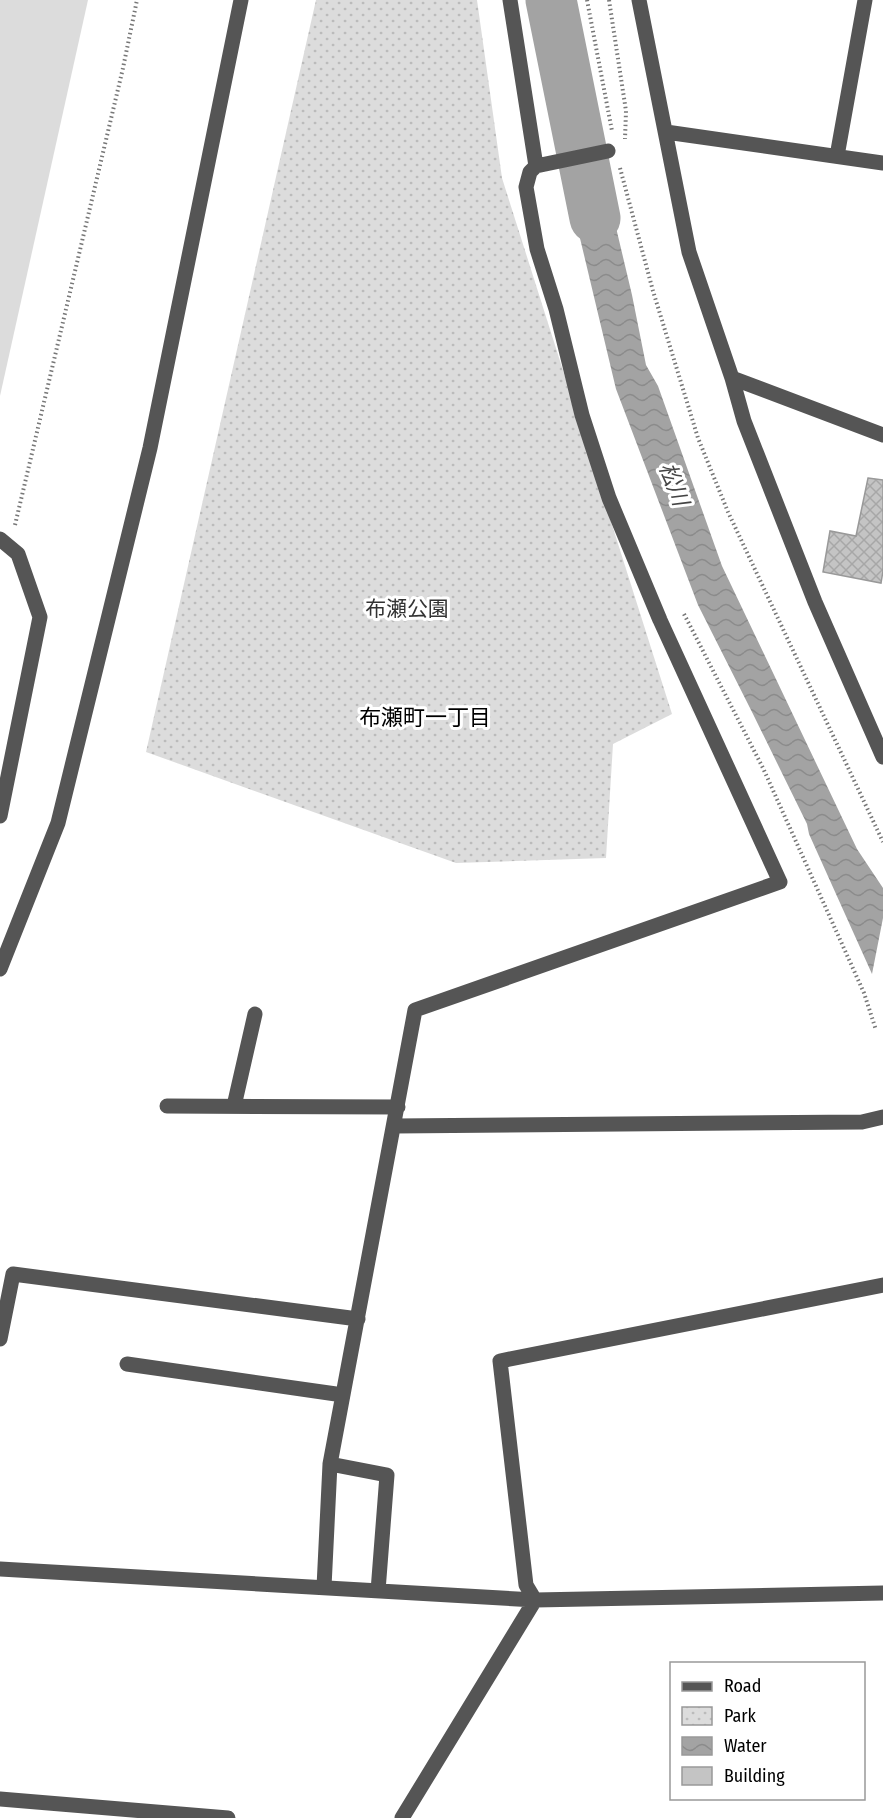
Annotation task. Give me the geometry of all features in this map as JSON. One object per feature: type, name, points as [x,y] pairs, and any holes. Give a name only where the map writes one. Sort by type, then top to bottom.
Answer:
[{"type":"street","points":[[0,969],[58,823],[150,448],[241,0]]},
{"type":"street","points":[[510,0],[536,166]]},
{"type":"street","points":[[639,0],[689,252],[732,378],[744,421],[815,602],[883,757]]},
{"type":"street","points":[[837,156],[865,0]]},
{"type":"street","points":[[666,132],[883,163]]},
{"type":"street","points":[[324,1587],[330,1464],[415,1010],[780,882],[660,620],[609,498],[582,415],[556,309],[537,249],[526,187],[530,172],[536,166],[611,150]]},
{"type":"street","points":[[732,378],[883,435]]},
{"type":"street","points":[[0,816],[40,617],[18,554],[5,543]]},
{"type":"street","points":[[234,1106],[255,1014]]},
{"type":"street","points":[[167,1106],[398,1107]]},
{"type":"street","points":[[395,1126],[862,1122],[883,1118]]},
{"type":"street","points":[[0,1340],[13,1274],[358,1319]]},
{"type":"street","points":[[535,1600],[526,1585],[500,1361],[883,1285]]},
{"type":"street","points":[[127,1364],[343,1395]]},
{"type":"street","points":[[330,1464],[387,1475],[378,1591]]},
{"type":"street","points":[[0,1569],[535,1600],[883,1593]]},
{"type":"street","points":[[402,1818],[535,1600]]},
{"type":"street","points":[[0,1799],[228,1818]]},
{"type":"path","points":[[5,543],[120,80],[137,0]]},
{"type":"path","points":[[587,0],[611,150],[698,438],[728,512],[883,842]]},
{"type":"path","points":[[609,0],[626,111],[624,145],[611,150]]},
{"type":"path","points":[[684,613],[763,768],[864,993],[876,1030]]},
{"type":"green space","points":[[0,0],[88,0],[0,396]]},
{"type":"green space","name":"布瀬公園","points":[[316,0],[477,0],[502,178],[672,714],[613,744],[606,858],[456,863],[146,752]]},
{"type":"water","points":[[531,0],[565,0],[596,141],[560,148]]},
{"type":"water","name":"松川","points":[[600,160],[646,365],[658,386],[722,566],[857,849],[883,888],[883,918],[872,974],[809,834],[807,824],[698,605],[616,389],[563,167]]},
{"type":"building","points":[[868,478],[883,480],[881,583],[823,572],[830,531],[856,536]]},
{"type":"waterway","name":"松川","points":[[551,0],[595,218]]},
{"type":"district","name":"布瀬町一丁目","points":[[425,717]]}]
